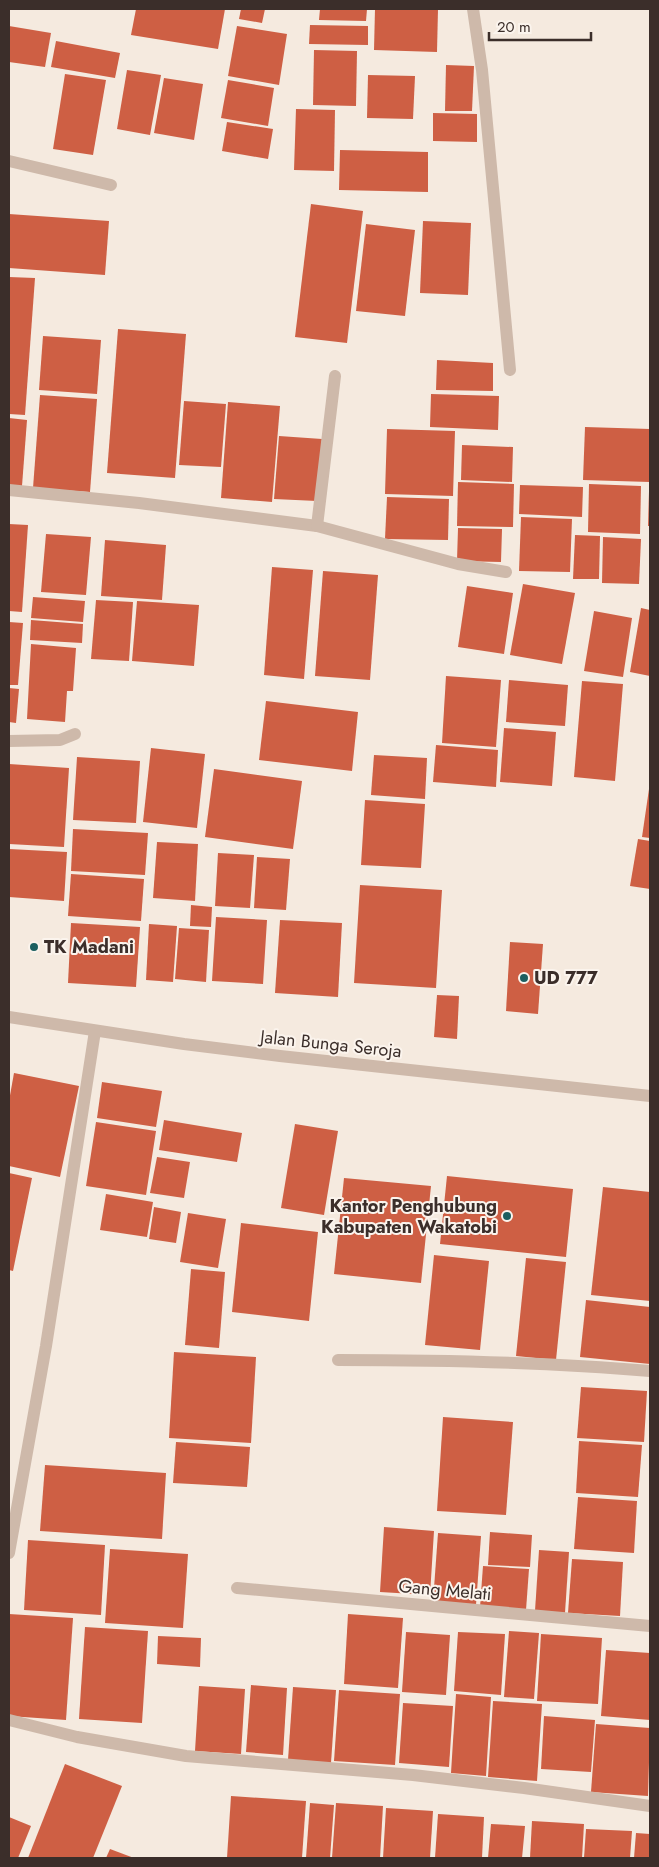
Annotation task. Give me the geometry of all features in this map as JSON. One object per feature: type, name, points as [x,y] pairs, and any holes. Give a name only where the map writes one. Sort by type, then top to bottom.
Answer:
[{"type":"street","points":[[473,9],[482,70],[510,370]]},
{"type":"street","points":[[9,161],[111,185]]},
{"type":"street","points":[[317,526],[335,376]]},
{"type":"street","points":[[9,490],[139,503],[317,526],[458,564],[506,572]]},
{"type":"street","points":[[9,741],[60,740],[74,734]]},
{"type":"street","name":"Jalan Bunga Seroja","points":[[9,1017],[184,1044],[280,1056],[650,1096]]},
{"type":"street","points":[[9,1553],[46,1346],[95,1031]]},
{"type":"street","points":[[338,1360],[480,1361],[584,1365],[650,1370]]},
{"type":"street","name":"Gang Melati","points":[[237,1588],[650,1626]]},
{"type":"street","points":[[9,1720],[77,1737],[186,1756],[413,1775],[524,1788],[650,1806]]},
{"type":"building","points":[[136,9],[225,9],[218,49],[131,35]]},
{"type":"building","points":[[241,9],[265,9],[262,23],[239,19]]},
{"type":"building","points":[[320,9],[367,9],[366,21],[319,20]]},
{"type":"building","points":[[375,9],[438,9],[437,52],[374,50]]},
{"type":"building","points":[[310,25],[368,26],[368,45],[309,44]]},
{"type":"building","points":[[9,26],[51,33],[45,67],[9,62]]},
{"type":"building","points":[[237,26],[287,34],[279,85],[228,76]]},
{"type":"building","points":[[56,41],[120,53],[115,78],[51,67]]},
{"type":"building","points":[[314,50],[357,51],[356,106],[313,105]]},
{"type":"building","points":[[446,65],[474,66],[472,111],[445,111]]},
{"type":"building","points":[[127,70],[161,75],[150,135],[117,129]]},
{"type":"building","points":[[65,74],[106,80],[93,155],[53,149]]},
{"type":"building","points":[[368,75],[415,76],[413,119],[367,118]]},
{"type":"building","points":[[164,78],[203,84],[194,140],[154,133]]},
{"type":"building","points":[[228,80],[274,88],[268,126],[221,118]]},
{"type":"building","points":[[296,109],[335,110],[334,171],[294,170]]},
{"type":"building","points":[[433,113],[477,114],[477,142],[433,141]]},
{"type":"building","points":[[227,122],[273,129],[268,159],[222,151]]},
{"type":"building","points":[[340,150],[428,152],[428,192],[339,190]]},
{"type":"building","points":[[311,204],[363,211],[347,343],[295,337]]},
{"type":"building","points":[[9,214],[109,221],[105,275],[9,268]]},
{"type":"building","points":[[423,221],[471,223],[468,295],[420,293]]},
{"type":"building","points":[[366,224],[415,230],[405,316],[356,311]]},
{"type":"building","points":[[9,277],[35,278],[25,415],[9,414]]},
{"type":"building","points":[[118,329],[186,334],[175,478],[107,473]]},
{"type":"building","points":[[43,336],[101,340],[97,394],[39,390]]},
{"type":"building","points":[[437,360],[493,363],[493,391],[436,390]]},
{"type":"building","points":[[431,394],[499,396],[498,430],[430,427]]},
{"type":"building","points":[[40,395],[97,399],[90,492],[33,488]]},
{"type":"building","points":[[184,401],[226,404],[221,467],[179,465]]},
{"type":"building","points":[[228,402],[280,406],[272,502],[221,498]]},
{"type":"building","points":[[9,418],[27,420],[22,486],[9,485]]},
{"type":"building","points":[[585,427],[650,429],[650,482],[583,480]]},
{"type":"building","points":[[387,429],[455,431],[453,496],[385,494]]},
{"type":"building","points":[[279,436],[322,439],[317,501],[274,499]]},
{"type":"building","points":[[462,445],[513,447],[512,482],[461,480]]},
{"type":"building","points":[[458,482],[514,484],[513,527],[457,526]]},
{"type":"building","points":[[589,484],[641,486],[640,534],[588,532]]},
{"type":"building","points":[[520,485],[583,487],[582,517],[519,514]]},
{"type":"building","points":[[649,491],[650,526],[648,526]]},
{"type":"building","points":[[387,497],[449,499],[448,540],[385,539]]},
{"type":"building","points":[[521,517],[572,519],[570,572],[519,571]]},
{"type":"building","points":[[9,524],[28,525],[22,612],[9,611]]},
{"type":"building","points":[[458,528],[502,529],[501,562],[457,561]]},
{"type":"building","points":[[46,534],[91,537],[86,595],[41,592]]},
{"type":"building","points":[[575,535],[600,536],[599,579],[573,579]]},
{"type":"building","points":[[603,537],[641,539],[639,584],[602,583]]},
{"type":"building","points":[[105,540],[166,545],[162,600],[101,596]]},
{"type":"building","points":[[272,567],[313,570],[304,679],[264,675]]},
{"type":"building","points":[[323,571],[378,575],[370,680],[315,676]]},
{"type":"building","points":[[523,584],[575,593],[562,664],[510,655]]},
{"type":"building","points":[[467,586],[513,593],[504,654],[458,647]]},
{"type":"building","points":[[33,597],[85,601],[83,622],[31,618]]},
{"type":"building","points":[[96,600],[133,602],[129,661],[91,659]]},
{"type":"building","points":[[137,601],[199,605],[194,666],[132,661]]},
{"type":"building","points":[[641,608],[650,610],[650,676],[630,672]]},
{"type":"building","points":[[594,611],[632,618],[623,677],[584,671]]},
{"type":"building","points":[[31,620],[83,624],[82,643],[30,640]]},
{"type":"building","points":[[9,622],[23,623],[18,685],[9,685]]},
{"type":"building","points":[[31,644],[76,648],[73,691],[67,691],[65,722],[27,719]]},
{"type":"building","points":[[446,676],[501,680],[496,747],[442,743]]},
{"type":"building","points":[[509,680],[568,685],[565,726],[506,722]]},
{"type":"building","points":[[582,681],[623,684],[615,781],[574,777]]},
{"type":"building","points":[[9,688],[19,689],[16,723],[9,722]]},
{"type":"building","points":[[266,701],[358,712],[352,771],[259,760]]},
{"type":"building","points":[[504,728],[556,732],[552,786],[500,782]]},
{"type":"building","points":[[436,745],[498,750],[496,787],[433,782]]},
{"type":"building","points":[[151,748],[205,754],[197,828],[143,822]]},
{"type":"building","points":[[374,755],[427,758],[425,799],[371,795]]},
{"type":"building","points":[[77,757],[140,761],[136,823],[73,820]]},
{"type":"building","points":[[9,764],[69,768],[64,847],[9,844]]},
{"type":"building","points":[[214,769],[302,781],[293,849],[205,837]]},
{"type":"building","points":[[650,789],[650,838],[642,837]]},
{"type":"building","points":[[365,800],[425,804],[421,868],[361,865]]},
{"type":"building","points":[[73,829],[148,833],[145,875],[71,871]]},
{"type":"building","points":[[638,839],[650,841],[650,889],[630,886]]},
{"type":"building","points":[[157,842],[198,844],[195,901],[153,898]]},
{"type":"building","points":[[9,849],[67,852],[64,901],[9,897]]},
{"type":"building","points":[[218,853],[254,855],[250,908],[215,906]]},
{"type":"building","points":[[257,857],[290,859],[286,910],[254,908]]},
{"type":"building","points":[[71,874],[144,879],[141,921],[68,916]]},
{"type":"building","points":[[360,885],[442,890],[436,988],[354,983]]},
{"type":"building","points":[[191,905],[212,907],[211,927],[190,926]]},
{"type":"building","points":[[216,917],[267,920],[263,984],[212,981]]},
{"type":"building","points":[[280,920],[342,923],[338,997],[275,993]]},
{"type":"building","points":[[71,923],[140,927],[136,987],[68,983]]},
{"type":"building","points":[[149,924],[177,926],[173,982],[146,980]]},
{"type":"building","points":[[179,928],[209,930],[206,982],[175,979]]},
{"type":"building","name":"UD 777","points":[[510,942],[543,944],[538,1014],[506,1011]]},
{"type":"building","points":[[437,995],[459,996],[457,1039],[434,1037]]},
{"type":"building","points":[[14,1073],[79,1086],[60,1177],[9,1166],[9,1101]]},
{"type":"building","points":[[102,1082],[162,1091],[156,1127],[97,1118]]},
{"type":"building","points":[[164,1120],[242,1133],[237,1162],[159,1150]]},
{"type":"building","points":[[96,1122],[156,1131],[146,1195],[86,1186]]},
{"type":"building","points":[[295,1124],[338,1131],[324,1215],[281,1208]]},
{"type":"building","points":[[157,1157],[190,1162],[184,1198],[150,1193]]},
{"type":"building","points":[[9,1173],[32,1178],[13,1271],[9,1270]]},
{"type":"building","name":"Kantor Penghubung Kabupaten Wakatobi","points":[[447,1176],[573,1189],[566,1257],[440,1244]]},
{"type":"building","points":[[344,1178],[431,1186],[421,1283],[334,1274]]},
{"type":"building","points":[[603,1187],[650,1192],[650,1301],[591,1295]]},
{"type":"building","points":[[106,1194],[153,1202],[147,1237],[100,1230]]},
{"type":"building","points":[[154,1207],[181,1212],[176,1243],[149,1239]]},
{"type":"building","points":[[188,1213],[226,1219],[218,1268],[180,1262]]},
{"type":"building","points":[[241,1223],[318,1232],[309,1321],[232,1312]]},
{"type":"building","points":[[434,1255],[489,1261],[480,1350],[425,1345]]},
{"type":"building","points":[[526,1258],[566,1262],[556,1360],[516,1356]]},
{"type":"building","points":[[191,1269],[225,1272],[219,1348],[185,1345]]},
{"type":"building","points":[[586,1300],[650,1307],[650,1364],[580,1357]]},
{"type":"building","points":[[174,1352],[256,1357],[251,1443],[169,1438]]},
{"type":"building","points":[[581,1387],[647,1391],[644,1442],[577,1438]]},
{"type":"building","points":[[443,1417],[513,1422],[506,1515],[437,1511]]},
{"type":"building","points":[[579,1441],[642,1445],[638,1497],[576,1493]]},
{"type":"building","points":[[176,1442],[250,1447],[247,1487],[173,1483]]},
{"type":"building","points":[[45,1465],[166,1473],[162,1539],[40,1531]]},
{"type":"building","points":[[578,1497],[637,1501],[634,1553],[574,1549]]},
{"type":"building","points":[[384,1527],[434,1531],[430,1595],[380,1592]]},
{"type":"building","points":[[490,1532],[532,1535],[530,1567],[488,1565]]},
{"type":"building","points":[[438,1533],[481,1536],[476,1605],[433,1602]]},
{"type":"building","points":[[28,1540],[105,1545],[101,1615],[24,1610]]},
{"type":"building","points":[[110,1549],[188,1554],[183,1628],[105,1623]]},
{"type":"building","points":[[539,1550],[569,1552],[565,1613],[535,1611]]},
{"type":"building","points":[[572,1559],[623,1562],[620,1616],[568,1613]]},
{"type":"building","points":[[483,1566],[529,1569],[526,1610],[480,1607]]},
{"type":"building","points":[[9,1614],[73,1618],[66,1720],[9,1716]]},
{"type":"building","points":[[348,1614],[403,1618],[398,1688],[344,1684]]},
{"type":"building","points":[[85,1627],[148,1631],[142,1723],[79,1719]]},
{"type":"building","points":[[509,1631],[539,1633],[534,1699],[504,1697]]},
{"type":"building","points":[[406,1632],[450,1635],[446,1695],[402,1692]]},
{"type":"building","points":[[458,1632],[505,1634],[501,1695],[454,1691]]},
{"type":"building","points":[[541,1634],[602,1638],[598,1704],[537,1701]]},
{"type":"building","points":[[158,1636],[201,1638],[200,1667],[157,1664]]},
{"type":"building","points":[[606,1650],[650,1653],[650,1720],[601,1716]]},
{"type":"building","points":[[251,1685],[287,1688],[283,1755],[246,1752]]},
{"type":"building","points":[[199,1686],[245,1689],[241,1754],[195,1751]]},
{"type":"building","points":[[293,1687],[336,1690],[331,1763],[288,1760]]},
{"type":"building","points":[[339,1690],[400,1694],[395,1765],[334,1761]]},
{"type":"building","points":[[456,1694],[491,1697],[486,1776],[451,1773]]},
{"type":"building","points":[[493,1701],[542,1704],[537,1781],[488,1777]]},
{"type":"building","points":[[403,1703],[453,1706],[449,1767],[399,1763]]},
{"type":"building","points":[[544,1716],[595,1720],[591,1772],[541,1769]]},
{"type":"building","points":[[596,1724],[650,1728],[648,1796],[591,1792]]},
{"type":"building","points":[[65,1764],[122,1786],[93,1858],[28,1858]]},
{"type":"building","points":[[231,1796],[306,1801],[302,1858],[227,1858]]},
{"type":"building","points":[[310,1803],[334,1805],[330,1858],[306,1858]]},
{"type":"building","points":[[336,1803],[383,1806],[380,1858],[332,1858]]},
{"type":"building","points":[[386,1808],[433,1811],[430,1858],[383,1858]]},
{"type":"building","points":[[438,1814],[484,1817],[482,1858],[435,1858]]},
{"type":"building","points":[[9,1817],[31,1826],[18,1858],[9,1858]]},
{"type":"building","points":[[532,1821],[584,1824],[582,1858],[530,1858]]},
{"type":"building","points":[[491,1824],[525,1826],[522,1858],[488,1858]]},
{"type":"building","points":[[586,1829],[632,1831],[630,1858],[584,1858]]},
{"type":"building","points":[[636,1833],[650,1834],[650,1858],[634,1858]]},
{"type":"building","points":[[110,1849],[134,1858],[106,1858]]},
{"type":"place","name":"TK Madani","points":[[34,947]]},
{"type":"place","name":"UD 777","points":[[524,978]]},
{"type":"place","name":"Kantor Penghubung Kabupaten Wakatobi","points":[[507,1216]]}]
